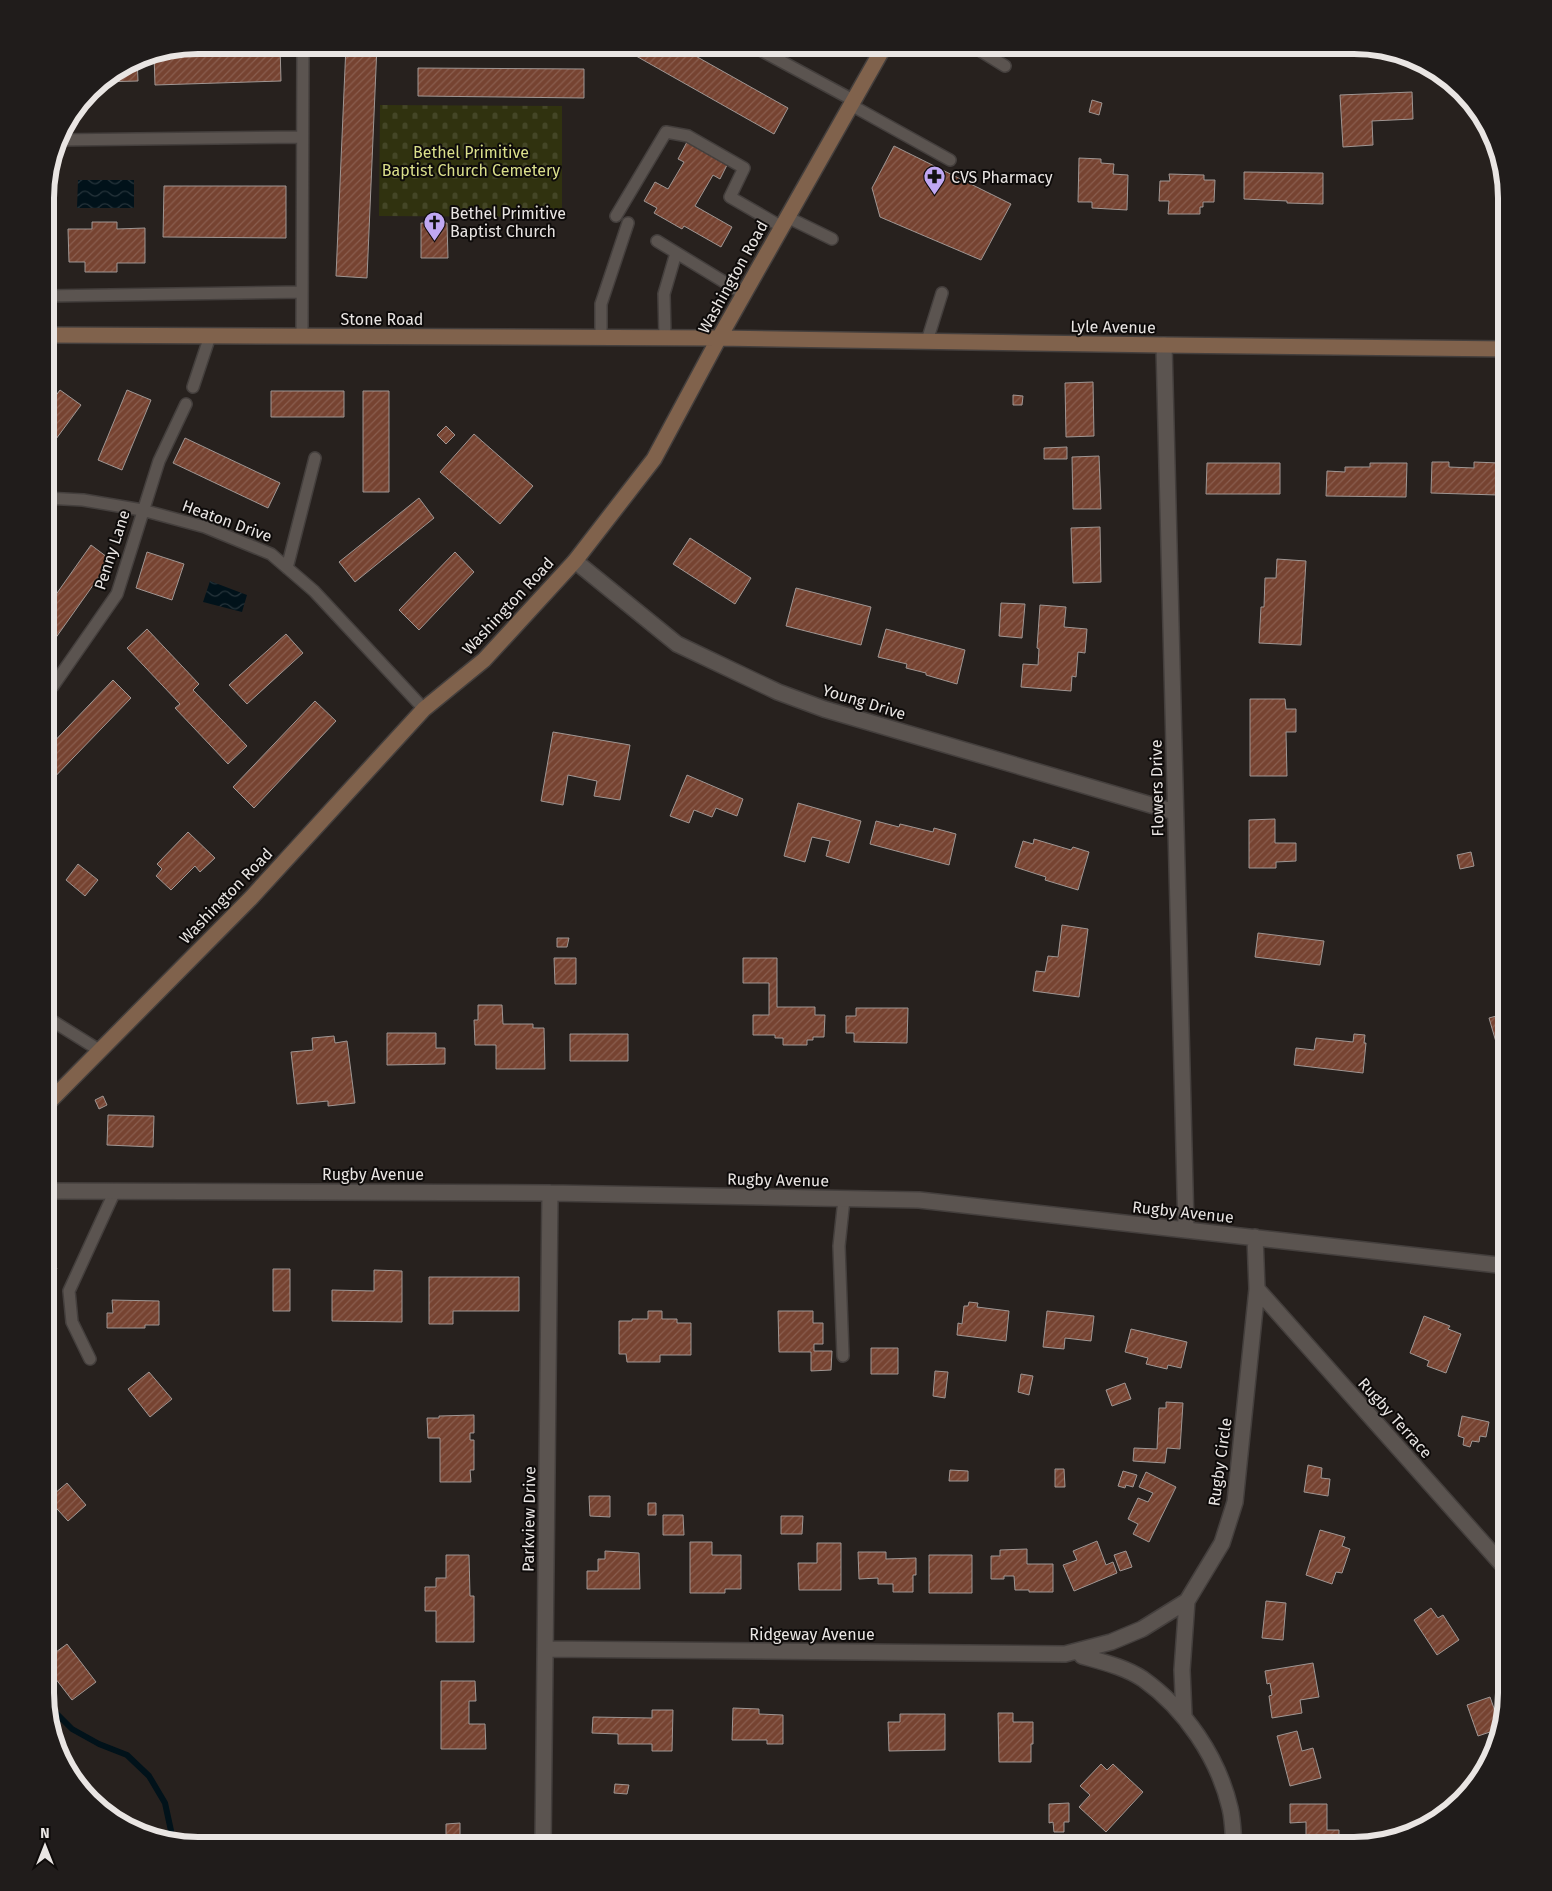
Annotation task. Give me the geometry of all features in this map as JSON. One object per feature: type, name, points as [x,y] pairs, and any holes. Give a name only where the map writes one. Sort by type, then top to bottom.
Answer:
[{"type":"street","name":"Washington Road","points":[[54,1097],[250,898],[424,709],[484,660],[575,561],[654,459],[719,338],[880,54]]},
{"type":"street","name":"Stone Road","points":[[54,335],[719,338]]},
{"type":"street","name":"Lyle Avenue","points":[[719,338],[1498,348]]},
{"type":"street","name":"Flowers Drive","points":[[1164,345],[1186,1229]]},
{"type":"street","name":"Young Drive","points":[[575,561],[677,644],[778,692],[824,709],[1175,812]]},
{"type":"street","name":"Rugby Avenue","points":[[54,1191],[550,1192],[919,1200],[1498,1265]]},
{"type":"street","name":"Parkview Drive","points":[[543,1837],[550,1192]]},
{"type":"street","name":"Rugby Circle","points":[[1078,1651],[1111,1642],[1142,1629],[1186,1601],[1222,1543],[1235,1502],[1257,1289],[1255,1237]]},
{"type":"street","name":"Rugby Terrace","points":[[1257,1289],[1498,1560]]},
{"type":"street","points":[[1184,1716],[1182,1670],[1186,1601]]},
{"type":"street","name":"Ridgeway Avenue","points":[[545,1649],[1065,1654],[1078,1651]]},
{"type":"street","points":[[1078,1651],[1082,1656],[1112,1664],[1142,1679],[1184,1716],[1219,1774],[1230,1809],[1233,1837]]},
{"type":"lane","points":[[302,336],[303,54]]},
{"type":"lane","points":[[767,54],[950,160]]},
{"type":"lane","points":[[986,54],[1005,66]]},
{"type":"lane","points":[[616,216],[666,132],[688,136],[744,168],[730,197],[784,222],[832,239]]},
{"type":"lane","points":[[66,140],[302,137]]},
{"type":"lane","points":[[601,337],[601,304],[628,223]]},
{"type":"lane","points":[[657,240],[744,294]]},
{"type":"lane","points":[[665,337],[664,294],[676,253]]},
{"type":"lane","points":[[54,296],[302,292]]},
{"type":"lane","points":[[927,341],[942,293]]},
{"type":"lane","points":[[193,387],[210,336]]},
{"type":"lane","name":"Penny Lane","points":[[54,685],[117,594],[158,460],[186,404]]},
{"type":"lane","points":[[287,568],[315,458]]},
{"type":"lane","name":"Heaton Drive","points":[[54,498],[83,500],[142,510],[205,527],[271,554],[314,591],[424,709]]},
{"type":"lane","points":[[54,1022],[99,1050]]},
{"type":"lane","points":[[90,1359],[72,1322],[69,1291],[115,1191]]},
{"type":"lane","points":[[843,1356],[840,1246],[844,1199]]},
{"type":"green space","name":"Bethel Primitive Baptist Church Cemetery","points":[[380,105],[562,106],[562,217],[379,216]]},
{"type":"water","points":[[78,180],[134,180],[134,208],[77,208]]},
{"type":"water","points":[[210,581],[247,595],[242,612],[203,602]]},
{"type":"building","points":[[189,54],[280,54],[281,81],[155,85],[154,61]]},
{"type":"building","points":[[346,54],[377,54],[367,278],[336,276]]},
{"type":"building","points":[[633,54],[692,54],[788,108],[774,134]]},
{"type":"building","points":[[137,68],[138,81],[113,82]]},
{"type":"building","points":[[418,68],[584,69],[584,98],[418,96]]},
{"type":"building","points":[[1412,92],[1413,119],[1372,121],[1373,145],[1343,147],[1340,95]]},
{"type":"building","points":[[1092,100],[1102,103],[1099,115],[1089,112]]},
{"type":"building","points":[[687,142],[727,165],[720,179],[713,175],[695,206],[732,227],[721,247],[684,226],[682,229],[654,213],[657,208],[644,201],[655,182],[668,189],[684,162],[678,159]]},
{"type":"building","name":"CVS Pharmacy","points":[[894,146],[1011,204],[981,260],[880,217],[872,188]]},
{"type":"building","points":[[1079,158],[1101,159],[1101,163],[1114,164],[1113,174],[1128,175],[1127,210],[1092,208],[1092,202],[1078,202]]},
{"type":"building","points":[[1244,172],[1323,173],[1323,204],[1244,199]]},
{"type":"building","points":[[1169,174],[1204,175],[1204,180],[1215,180],[1214,202],[1203,202],[1203,207],[1200,207],[1200,214],[1168,214],[1169,201],[1159,201],[1160,181],[1170,181]]},
{"type":"building","points":[[164,186],[286,186],[286,238],[163,237]]},
{"type":"building","points":[[92,222],[117,222],[117,229],[145,228],[145,263],[117,263],[117,272],[85,272],[85,262],[69,262],[68,229],[92,229]]},
{"type":"building","name":"Bethel Primitive Baptist Church","points":[[421,223],[447,223],[448,258],[421,258]]},
{"type":"building","points":[[1093,382],[1094,436],[1066,437],[1065,383]]},
{"type":"building","points":[[60,390],[81,405],[54,442],[54,398]]},
{"type":"building","points":[[127,390],[151,400],[122,470],[98,460]]},
{"type":"building","points":[[271,391],[344,391],[344,417],[271,417]]},
{"type":"building","points":[[363,391],[389,391],[389,492],[363,492]]},
{"type":"building","points":[[1013,395],[1023,396],[1022,405],[1013,405]]},
{"type":"building","points":[[446,426],[455,435],[446,444],[437,435]]},
{"type":"building","points":[[474,434],[533,486],[500,524],[440,472]]},
{"type":"building","points":[[185,438],[280,483],[268,508],[173,463]]},
{"type":"building","points":[[1067,447],[1067,459],[1044,459],[1044,448]]},
{"type":"building","points":[[1099,456],[1101,509],[1073,509],[1072,457]]},
{"type":"building","points":[[1432,462],[1449,462],[1449,467],[1474,468],[1474,462],[1498,463],[1498,495],[1431,493]]},
{"type":"building","points":[[1207,463],[1280,463],[1280,494],[1206,494]]},
{"type":"building","points":[[1370,463],[1407,463],[1406,497],[1326,496],[1327,471],[1345,472],[1345,467],[1370,467]]},
{"type":"building","points":[[419,498],[434,518],[355,582],[339,562]]},
{"type":"building","points":[[1100,527],[1101,582],[1073,583],[1071,528]]},
{"type":"building","points":[[690,538],[751,578],[735,604],[673,564]]},
{"type":"building","points":[[91,545],[111,560],[54,640],[54,597]]},
{"type":"building","points":[[147,552],[184,564],[172,600],[136,588]]},
{"type":"building","points":[[455,552],[474,572],[419,630],[399,610]]},
{"type":"building","points":[[1277,559],[1306,561],[1301,645],[1259,643],[1261,607],[1264,607],[1265,578],[1276,578]]},
{"type":"building","points":[[796,588],[871,607],[861,645],[786,626]]},
{"type":"building","points":[[1001,603],[1025,604],[1022,638],[999,636]]},
{"type":"building","points":[[1040,605],[1066,607],[1064,627],[1087,629],[1085,653],[1078,652],[1076,677],[1072,676],[1071,691],[1021,687],[1023,664],[1038,665],[1039,649],[1037,648]]},
{"type":"building","points":[[147,629],[199,684],[193,690],[247,746],[228,764],[175,708],[180,704],[127,648]]},
{"type":"building","points":[[886,629],[965,650],[957,684],[906,668],[907,664],[878,657]]},
{"type":"building","points":[[286,634],[303,653],[247,704],[229,685]]},
{"type":"building","points":[[113,680],[131,698],[54,778],[54,742]]},
{"type":"building","points":[[1250,699],[1285,699],[1286,709],[1296,709],[1296,732],[1286,732],[1287,776],[1250,776]]},
{"type":"building","points":[[315,701],[336,721],[254,808],[233,787]]},
{"type":"building","points":[[553,732],[630,745],[620,800],[594,796],[597,781],[568,775],[563,805],[541,801]]},
{"type":"building","points":[[687,775],[743,799],[737,816],[716,808],[712,817],[694,810],[689,823],[670,816]]},
{"type":"building","points":[[798,803],[861,821],[849,863],[826,856],[830,841],[812,837],[805,862],[784,856]]},
{"type":"building","points":[[1275,819],[1275,843],[1296,843],[1296,861],[1276,862],[1276,868],[1249,868],[1249,820]]},
{"type":"building","points":[[876,821],[899,827],[900,824],[933,832],[934,828],[956,834],[949,865],[870,844]]},
{"type":"building","points":[[188,832],[215,858],[200,872],[195,866],[171,890],[156,876],[162,869],[157,864]]},
{"type":"building","points":[[1034,839],[1071,850],[1073,847],[1089,852],[1078,890],[1045,880],[1046,877],[1015,867],[1023,841],[1033,844]]},
{"type":"building","points":[[1471,852],[1474,866],[1460,869],[1457,855]]},
{"type":"building","points":[[78,864],[98,880],[85,896],[66,880]]},
{"type":"building","points":[[1062,925],[1088,929],[1079,997],[1033,991],[1036,971],[1045,972],[1048,956],[1058,957]]},
{"type":"building","points":[[1258,933],[1324,941],[1320,965],[1255,957]]},
{"type":"building","points":[[557,938],[569,938],[567,947],[557,947]]},
{"type":"building","points":[[554,958],[576,958],[576,984],[555,984]]},
{"type":"building","points":[[743,958],[777,958],[777,1007],[815,1007],[815,1015],[825,1015],[824,1037],[813,1037],[813,1040],[807,1040],[807,1045],[783,1045],[783,1038],[775,1038],[775,1035],[753,1035],[753,1015],[769,1015],[769,983],[743,983]]},
{"type":"building","points":[[478,1005],[502,1005],[503,1024],[533,1024],[533,1028],[544,1028],[545,1069],[496,1069],[496,1045],[475,1045],[474,1020],[478,1020]]},
{"type":"building","points":[[856,1008],[908,1008],[907,1043],[854,1042],[854,1033],[846,1033],[846,1016],[856,1016]]},
{"type":"building","points":[[1498,1016],[1498,1041],[1496,1042],[1489,1018]]},
{"type":"building","points":[[387,1033],[436,1033],[436,1048],[445,1048],[445,1064],[387,1065]]},
{"type":"building","points":[[570,1034],[628,1034],[628,1061],[570,1061]]},
{"type":"building","points":[[1354,1034],[1365,1035],[1363,1073],[1294,1065],[1296,1048],[1314,1050],[1316,1038],[1353,1042]]},
{"type":"building","points":[[334,1036],[335,1043],[347,1041],[355,1103],[328,1106],[328,1101],[297,1104],[291,1052],[313,1050],[312,1038]]},
{"type":"building","points":[[103,1096],[107,1105],[99,1109],[95,1100]]},
{"type":"building","points":[[108,1115],[154,1116],[153,1147],[107,1145]]},
{"type":"building","points":[[273,1269],[290,1269],[290,1311],[273,1311]]},
{"type":"building","points":[[374,1270],[402,1271],[402,1322],[332,1321],[332,1290],[374,1291]]},
{"type":"building","points":[[429,1277],[519,1277],[519,1311],[453,1311],[453,1324],[429,1324]]},
{"type":"building","points":[[112,1300],[159,1301],[159,1325],[145,1325],[145,1328],[107,1328],[107,1313],[113,1313]]},
{"type":"building","points":[[969,1302],[978,1303],[977,1307],[1009,1311],[1006,1341],[957,1335],[958,1323],[962,1324],[964,1306],[968,1306]]},
{"type":"building","points":[[648,1311],[662,1311],[662,1319],[677,1319],[677,1323],[691,1323],[691,1355],[660,1355],[660,1362],[627,1362],[626,1354],[619,1354],[619,1321],[648,1319]]},
{"type":"building","points":[[778,1311],[813,1311],[813,1323],[823,1323],[823,1344],[814,1344],[814,1351],[832,1351],[831,1370],[811,1371],[811,1352],[779,1352]]},
{"type":"building","points":[[1047,1311],[1094,1316],[1091,1341],[1065,1338],[1064,1349],[1043,1347]]},
{"type":"building","points":[[1424,1316],[1450,1326],[1448,1329],[1461,1334],[1446,1373],[1427,1366],[1429,1361],[1410,1353]]},
{"type":"building","points":[[1131,1329],[1187,1342],[1181,1368],[1168,1365],[1167,1369],[1146,1364],[1148,1358],[1125,1352]]},
{"type":"building","points":[[871,1348],[898,1348],[898,1374],[871,1374]]},
{"type":"building","points":[[935,1371],[948,1372],[945,1398],[933,1396]]},
{"type":"building","points":[[149,1372],[172,1399],[150,1417],[128,1389]]},
{"type":"building","points":[[1021,1374],[1033,1376],[1029,1395],[1018,1392]]},
{"type":"building","points":[[1125,1383],[1131,1399],[1112,1406],[1106,1390]]},
{"type":"building","points":[[1166,1402],[1183,1403],[1180,1449],[1167,1448],[1165,1463],[1133,1461],[1134,1448],[1157,1449],[1159,1408],[1166,1408]]},
{"type":"building","points":[[474,1415],[474,1433],[470,1433],[470,1440],[474,1440],[474,1470],[470,1470],[471,1482],[440,1482],[440,1438],[428,1438],[427,1418]]},
{"type":"building","points":[[1462,1416],[1489,1422],[1486,1437],[1480,1436],[1479,1442],[1472,1441],[1470,1447],[1463,1445],[1464,1438],[1458,1436]]},
{"type":"building","points":[[1308,1465],[1322,1468],[1321,1478],[1330,1479],[1328,1496],[1304,1492]]},
{"type":"building","points":[[1055,1469],[1064,1469],[1065,1487],[1055,1487]]},
{"type":"building","points":[[950,1470],[968,1471],[968,1481],[949,1481]]},
{"type":"building","points":[[1123,1471],[1137,1475],[1133,1487],[1126,1485],[1125,1488],[1118,1486]]},
{"type":"building","points":[[1146,1472],[1176,1487],[1149,1542],[1133,1534],[1138,1524],[1128,1519],[1138,1498],[1148,1502],[1153,1493],[1139,1487]]},
{"type":"building","points":[[67,1483],[86,1505],[68,1521],[54,1506],[54,1494]]},
{"type":"building","points":[[589,1496],[610,1496],[610,1517],[590,1516]]},
{"type":"building","points":[[648,1503],[656,1503],[656,1515],[648,1515]]},
{"type":"building","points":[[663,1515],[683,1515],[684,1535],[663,1535]]},
{"type":"building","points":[[781,1516],[803,1516],[802,1534],[781,1534]]},
{"type":"building","points":[[1320,1530],[1345,1537],[1342,1546],[1350,1549],[1342,1573],[1336,1572],[1332,1584],[1306,1575]]},
{"type":"building","points":[[1097,1541],[1106,1565],[1113,1562],[1117,1573],[1074,1591],[1063,1565],[1077,1560],[1073,1551]]},
{"type":"building","points":[[690,1542],[712,1542],[712,1555],[741,1555],[741,1589],[725,1589],[725,1593],[690,1593]]},
{"type":"building","points":[[817,1543],[841,1543],[841,1590],[799,1590],[798,1563],[817,1563]]},
{"type":"building","points":[[1027,1549],[1027,1564],[1053,1564],[1053,1592],[1015,1590],[1014,1576],[1004,1576],[1004,1579],[991,1579],[991,1556],[1000,1556],[1000,1550]]},
{"type":"building","points":[[605,1551],[639,1553],[640,1589],[587,1589],[587,1571],[598,1571],[598,1559],[605,1559]]},
{"type":"building","points":[[1126,1551],[1132,1567],[1120,1571],[1114,1555]]},
{"type":"building","points":[[858,1552],[886,1552],[886,1559],[916,1558],[913,1592],[893,1592],[893,1584],[878,1584],[878,1578],[859,1579]]},
{"type":"building","points":[[446,1555],[469,1555],[470,1596],[474,1596],[474,1642],[436,1642],[436,1611],[425,1611],[425,1587],[436,1587],[436,1578],[446,1578]]},
{"type":"building","points":[[929,1555],[972,1555],[972,1593],[929,1593]]},
{"type":"building","points":[[1266,1601],[1286,1603],[1283,1640],[1262,1638]]},
{"type":"building","points":[[1431,1608],[1438,1618],[1443,1615],[1459,1640],[1437,1655],[1414,1620]]},
{"type":"building","points":[[67,1644],[96,1682],[72,1700],[54,1677],[54,1653]]},
{"type":"building","points":[[1313,1663],[1319,1697],[1300,1700],[1302,1713],[1272,1718],[1269,1696],[1272,1695],[1270,1683],[1267,1684],[1265,1671]]},
{"type":"building","points":[[441,1681],[475,1681],[476,1701],[469,1701],[469,1724],[485,1724],[486,1749],[441,1749]]},
{"type":"building","points":[[1490,1697],[1496,1714],[1493,1731],[1478,1736],[1467,1705]]},
{"type":"building","points":[[733,1708],[759,1709],[759,1714],[783,1715],[783,1744],[767,1744],[767,1740],[732,1740]]},
{"type":"building","points":[[652,1710],[673,1710],[672,1751],[652,1751],[652,1744],[618,1744],[618,1734],[592,1733],[593,1717],[652,1718]]},
{"type":"building","points":[[998,1713],[1013,1713],[1013,1722],[1033,1722],[1031,1762],[999,1762]]},
{"type":"building","points":[[900,1714],[945,1714],[945,1750],[889,1751],[888,1722],[900,1722]]},
{"type":"building","points":[[1297,1731],[1302,1751],[1313,1748],[1321,1778],[1290,1786],[1277,1736]]},
{"type":"building","points":[[1101,1764],[1107,1770],[1113,1764],[1143,1792],[1106,1832],[1079,1807],[1090,1795],[1080,1786]]},
{"type":"building","points":[[615,1784],[629,1785],[627,1794],[614,1793]]},
{"type":"building","points":[[1069,1803],[1069,1822],[1064,1822],[1064,1832],[1054,1832],[1053,1822],[1049,1823],[1049,1804]]},
{"type":"building","points":[[1290,1804],[1327,1804],[1327,1830],[1339,1830],[1339,1837],[1306,1837],[1306,1822],[1290,1823]]},
{"type":"building","points":[[460,1823],[460,1837],[434,1837],[434,1835],[446,1835],[446,1824]]},
{"type":"waterway","points":[[56,1713],[72,1729],[99,1744],[127,1755],[149,1776],[165,1803],[172,1834]]},
{"type":"place","name":"CVS Pharmacy","points":[[935,196]]},
{"type":"place","name":"Bethel Primitive Baptist Church","points":[[434,241]]}]
